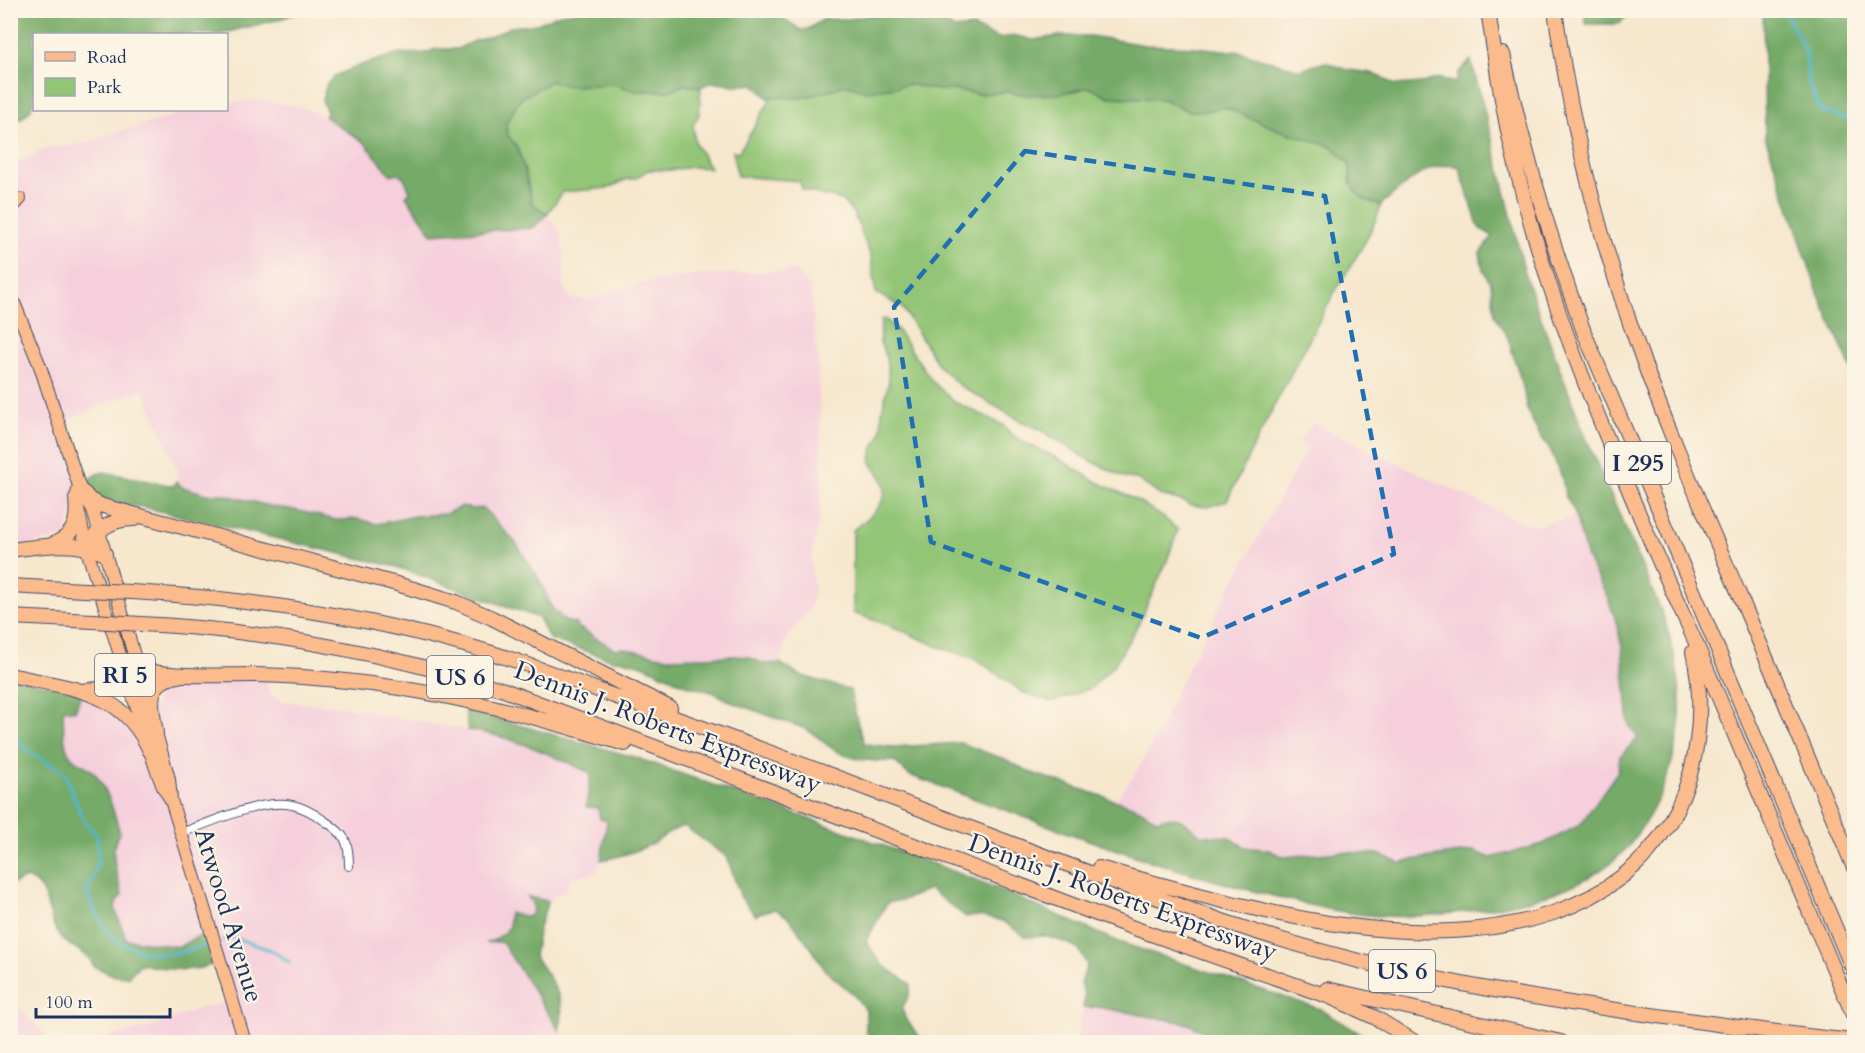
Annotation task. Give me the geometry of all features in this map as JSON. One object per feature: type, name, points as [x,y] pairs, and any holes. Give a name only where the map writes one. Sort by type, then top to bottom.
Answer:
[{"type":"highway","points":[[1488,10],[1512,149],[1546,275],[1583,380],[1853,1015]]},
{"type":"highway","name":"I 295","points":[[1495,10],[1525,145],[1552,239],[1581,322],[1626,435],[1854,972]]},
{"type":"highway","name":"I 295","points":[[1556,10],[1577,136],[1601,230],[1630,323],[1688,474],[1854,868]]},
{"type":"highway","points":[[80,492],[98,504],[417,589],[456,602],[728,736]]},
{"type":"highway","points":[[42,546],[61,540],[73,531],[80,492]]},
{"type":"highway","points":[[86,547],[98,532],[120,519],[163,522]]},
{"type":"highway","points":[[10,550],[42,546],[86,547],[105,554]]},
{"type":"highway","name":"Dennis J. Roberts Expressway","points":[[10,586],[206,597],[336,614],[401,628],[517,661],[728,736],[1021,847]]},
{"type":"highway","points":[[1021,847],[1232,902],[1315,919],[1384,929],[1424,932],[1478,930],[1526,921],[1571,906],[1606,889],[1636,866],[1664,831],[1685,789],[1696,744],[1699,687],[1692,650],[1671,590]]},
{"type":"highway","name":"Dennis J. Roberts Expressway","points":[[10,617],[217,630],[282,638],[409,663],[514,694],[1131,927],[1284,982]]},
{"type":"highway","points":[[119,657],[138,668],[197,675],[309,677],[392,686],[446,695],[537,717],[764,788]]},
{"type":"highway","points":[[62,687],[77,690],[100,689],[127,681],[138,668]]},
{"type":"highway","points":[[10,675],[93,694],[118,708],[137,727],[150,751]]},
{"type":"highway","points":[[156,733],[151,702],[155,688],[171,678],[197,675]]},
{"type":"highway","points":[[1814,771],[1854,848]]},
{"type":"highway","name":"US 6","points":[[1021,847],[1231,924],[1378,965],[1474,987],[1560,1002],[1854,1041]]},
{"type":"highway","points":[[1284,982],[1341,992],[1561,1042]]},
{"type":"highway","name":"US 6","points":[[1284,982],[1354,1007],[1415,1042]]},
{"type":"main road","points":[[10,210],[20,199]]},
{"type":"main road","name":"Atwood Avenue","points":[[10,293],[40,366],[80,492],[86,547],[119,657],[160,782],[171,800]]},
{"type":"main road","name":"Atwood Avenue","points":[[80,492],[93,510],[169,779],[171,800],[245,1042]]},
{"type":"street","points":[[181,833],[264,805],[291,804],[309,810],[339,831],[346,839],[349,866]]},
{"type":"highlighted area","points":[[1025,151],[1325,196],[1394,554],[1201,638],[931,542],[894,307]]},
{"type":"shaded area","points":[[261,100],[302,107],[325,117],[364,142],[391,175],[398,173],[404,178],[410,191],[533,228],[546,215],[555,223],[561,236],[564,252],[564,288],[570,299],[591,300],[622,288],[673,277],[795,270],[810,287],[818,360],[822,477],[819,519],[811,561],[814,587],[810,609],[786,639],[780,662],[765,664],[748,657],[735,656],[670,658],[623,648],[614,649],[577,624],[565,621],[552,608],[538,577],[516,543],[483,508],[471,509],[462,506],[445,514],[415,516],[391,520],[386,524],[377,524],[358,519],[336,520],[182,487],[176,479],[179,480],[178,472],[143,389],[74,417],[60,428],[78,483],[66,536],[11,549],[11,166],[42,150],[92,142],[109,134],[183,111],[228,111],[228,103]]},
{"type":"shaded area","points":[[1313,423],[1528,525],[1539,525],[1575,516],[1587,559],[1607,596],[1615,618],[1638,738],[1620,756],[1618,771],[1580,826],[1543,844],[1491,858],[1474,851],[1411,860],[1401,864],[1380,854],[1340,852],[1284,857],[1269,850],[1245,847],[1228,837],[1200,835],[1187,822],[1157,821],[1138,808],[1116,800],[1136,772],[1158,734],[1177,690],[1221,604],[1308,447],[1299,442]]},
{"type":"shaded area","points":[[268,673],[268,692],[281,701],[349,707],[448,727],[492,733],[520,742],[591,773],[590,784],[598,808],[607,821],[601,860],[595,873],[570,878],[567,889],[548,901],[529,897],[534,909],[531,915],[488,943],[503,944],[568,1042],[87,1042],[147,1028],[205,1007],[231,1001],[212,936],[194,938],[179,947],[126,939],[115,909],[116,902],[122,895],[113,851],[115,839],[90,767],[72,760],[66,747],[63,712],[65,709],[75,710],[82,690],[125,713],[152,713],[162,680]]},
{"type":"shaded area","points":[[1092,1006],[1186,1023],[1225,1042],[1076,1042],[1083,1007],[1091,1008]]},
{"type":"shaded area","points":[[11,1010],[23,1011],[41,1030],[48,1042],[11,1042]]},
{"type":"green space","points":[[11,10],[299,10],[282,18],[225,33],[33,33],[33,104],[26,115],[11,123]]},
{"type":"green space","points":[[590,10],[767,11],[779,15],[801,30],[808,29],[824,19],[850,19],[875,14],[913,17],[935,14],[954,29],[973,27],[998,38],[1017,36],[1033,40],[1058,36],[1090,36],[1145,45],[1196,47],[1240,52],[1300,70],[1325,62],[1348,70],[1372,73],[1396,85],[1422,83],[1440,78],[1456,83],[1459,72],[1471,60],[1526,278],[1583,431],[1663,615],[1676,666],[1680,720],[1673,758],[1652,812],[1629,846],[1595,874],[1562,890],[1528,901],[1492,908],[1445,914],[1398,916],[1366,915],[1309,905],[1209,879],[1080,837],[909,775],[894,761],[870,761],[846,756],[829,747],[806,729],[734,703],[712,692],[688,686],[643,665],[619,659],[616,661],[549,639],[539,618],[397,567],[143,507],[105,504],[80,485],[104,472],[174,486],[176,481],[182,487],[207,494],[222,494],[336,520],[358,519],[377,524],[415,516],[445,514],[462,506],[471,509],[483,508],[516,543],[538,577],[552,608],[565,621],[577,624],[578,627],[614,649],[623,648],[670,658],[735,656],[748,657],[765,664],[780,663],[799,675],[850,690],[865,744],[893,747],[961,743],[1009,761],[1029,772],[1138,808],[1157,820],[1176,818],[1200,835],[1228,837],[1245,847],[1269,850],[1284,857],[1340,852],[1380,854],[1401,864],[1411,860],[1474,851],[1491,858],[1543,844],[1580,825],[1618,771],[1620,756],[1638,738],[1629,725],[1622,647],[1607,596],[1587,559],[1574,511],[1565,495],[1562,477],[1550,449],[1539,434],[1527,410],[1523,387],[1508,338],[1495,315],[1491,284],[1483,270],[1480,253],[1493,236],[1479,228],[1459,167],[1448,165],[1437,167],[1416,176],[1380,205],[1365,199],[1356,192],[1351,181],[1350,165],[1333,147],[1279,130],[1224,107],[1207,111],[1188,111],[1163,99],[1110,97],[1089,87],[1059,94],[1027,95],[1009,92],[978,94],[906,84],[867,91],[844,84],[829,91],[801,98],[777,96],[768,98],[753,84],[736,86],[711,82],[701,87],[684,85],[669,91],[636,91],[614,84],[568,86],[551,81],[521,98],[506,123],[507,134],[517,147],[525,171],[532,203],[547,214],[533,228],[432,234],[406,196],[410,191],[404,178],[398,173],[391,175],[364,142],[325,117],[327,112],[322,100],[327,84],[335,76],[358,66],[397,54],[457,49],[511,27],[537,24],[560,14]]},
{"type":"green space","points":[[1584,11],[1632,11],[1619,24],[1586,24]]},
{"type":"green space","points":[[1763,11],[1854,11],[1854,375],[1818,293],[1765,136]]},
{"type":"green space","points":[[551,81],[569,86],[614,84],[636,91],[669,91],[684,85],[701,87],[699,114],[693,126],[695,143],[710,168],[648,170],[636,178],[625,180],[609,188],[563,192],[547,214],[532,203],[525,171],[517,147],[507,134],[506,123],[521,98]]},
{"type":"green space","points":[[844,84],[897,87],[906,84],[978,94],[1009,92],[1027,95],[1076,91],[1089,87],[1110,97],[1163,99],[1188,111],[1207,111],[1224,107],[1279,130],[1334,147],[1350,165],[1350,183],[1381,205],[1366,241],[1332,297],[1291,373],[1227,501],[1208,507],[1190,505],[1160,495],[1137,479],[1126,478],[1087,459],[1040,429],[1021,421],[960,386],[939,366],[902,307],[876,293],[871,257],[854,214],[842,200],[802,190],[800,181],[737,176],[733,151],[738,152],[747,140],[770,101],[768,98],[777,96],[801,98],[829,91]]},
{"type":"green space","points":[[885,319],[896,328],[932,381],[953,401],[1003,425],[1025,443],[1061,460],[1091,479],[1140,502],[1178,530],[1138,625],[1115,664],[1091,688],[1052,702],[1024,693],[976,659],[853,613],[853,530],[876,510],[884,498],[885,491],[882,479],[871,463],[872,451],[881,434],[882,411],[889,381],[886,358],[880,342],[881,320]]},
{"type":"green space","points":[[11,677],[82,692],[75,711],[65,709],[63,712],[64,738],[71,756],[97,776],[116,818],[120,833],[114,847],[114,855],[122,895],[116,902],[115,909],[126,939],[179,947],[194,938],[210,934],[220,962],[180,970],[140,964],[128,977],[115,976],[93,966],[82,952],[62,939],[54,927],[43,894],[34,881],[26,878],[11,885]]},
{"type":"green space","points":[[465,710],[634,757],[852,834],[979,881],[1119,942],[1320,1009],[1374,1042],[1225,1042],[1186,1023],[1092,1006],[1092,1008],[1083,1007],[1085,996],[1081,984],[1087,965],[1080,951],[1068,943],[1045,936],[1026,937],[1002,921],[979,916],[966,917],[929,889],[906,899],[887,903],[866,941],[882,965],[911,984],[909,995],[902,1009],[906,1020],[924,1042],[884,1040],[866,1033],[866,1010],[852,993],[825,970],[788,917],[775,909],[756,916],[741,898],[727,857],[684,826],[642,848],[601,860],[607,821],[600,819],[598,808],[586,807],[591,773],[516,741],[468,730]]},
{"type":"green space","points":[[528,897],[548,901],[539,927],[534,956],[552,981],[560,1000],[562,1009],[559,1030],[503,944],[500,942],[485,943],[495,940],[509,928],[509,913],[526,917],[531,915],[532,905]]},
{"type":"waterway","points":[[1784,10],[1806,52],[1808,81],[1820,111],[1854,120]]},
{"type":"waterway","points":[[10,729],[31,753],[64,772],[83,819],[97,836],[98,863],[87,893],[99,919],[110,934],[128,946],[159,954],[177,953],[207,945]]},
{"type":"waterway","points":[[223,940],[233,937],[273,951],[289,962]]}]
